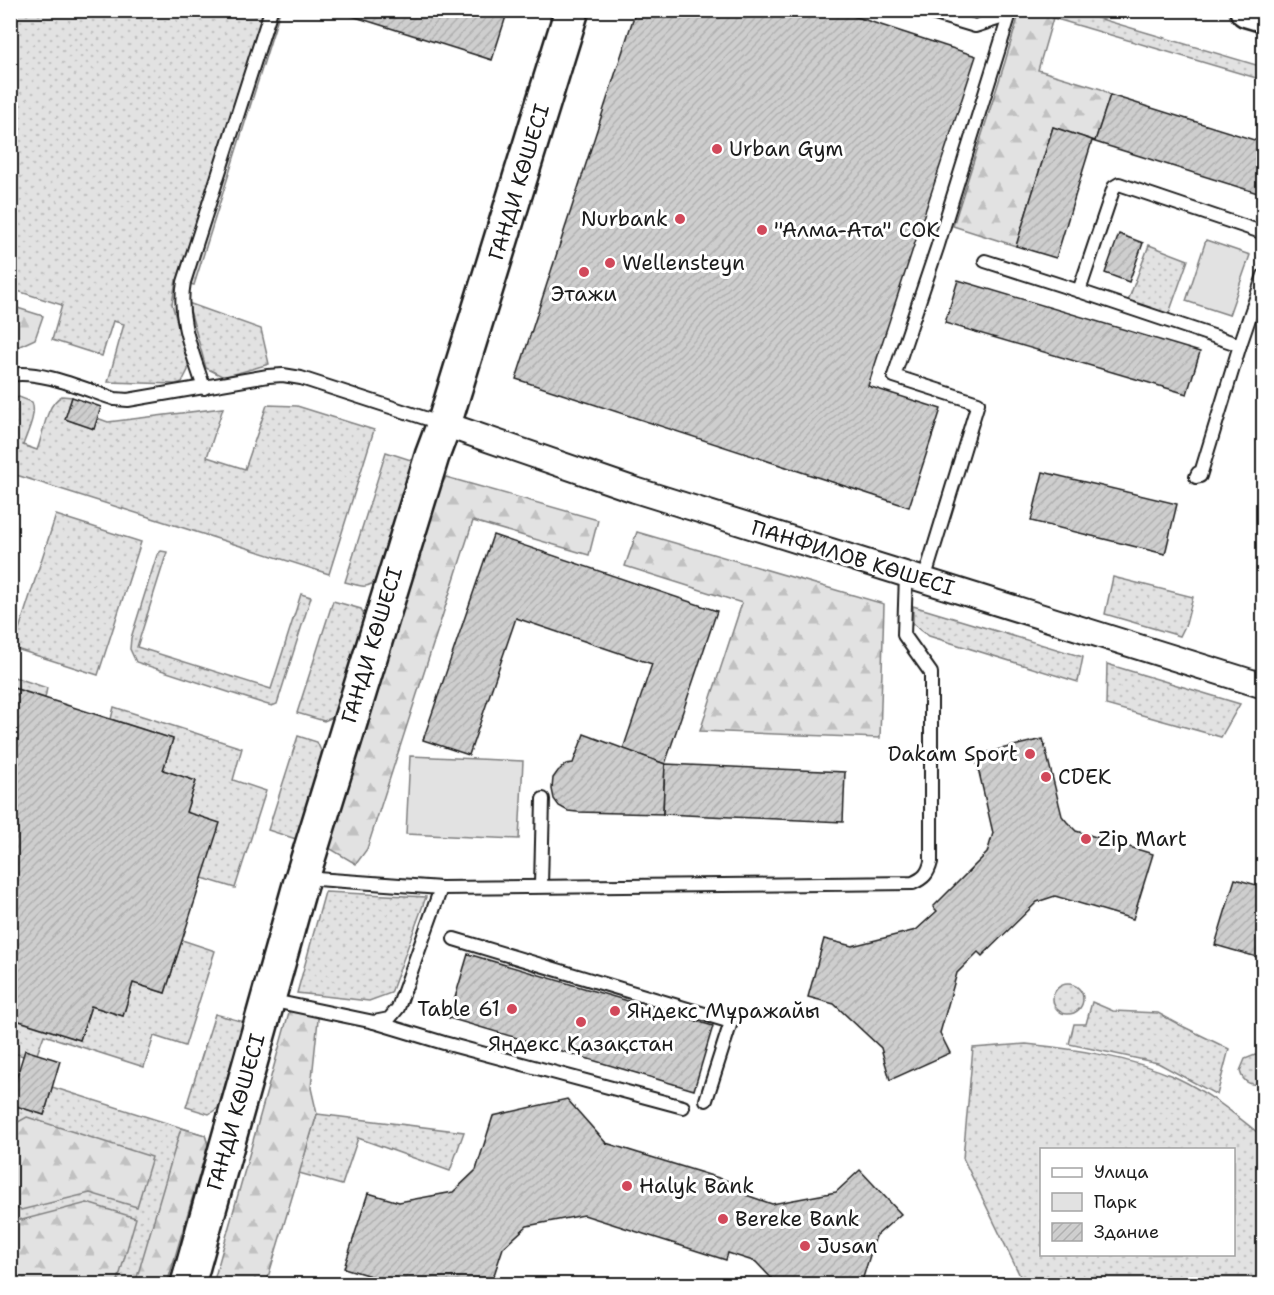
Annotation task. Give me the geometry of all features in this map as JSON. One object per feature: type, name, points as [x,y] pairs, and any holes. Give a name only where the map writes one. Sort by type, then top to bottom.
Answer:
[{"type":"street","name":"ГАНДИ КӨШЕСІ","points":[[188,1284],[302,878],[388,595],[444,424],[572,10]]},
{"type":"street","points":[[1247,10],[1263,15]]},
{"type":"street","name":"ПАНФИЛОВ КӨШЕСІ","points":[[444,424],[635,490],[1263,685]]},
{"type":"lane","points":[[204,388],[183,319],[181,295],[271,10]]},
{"type":"lane","points":[[922,10],[975,26],[1010,13]]},
{"type":"lane","points":[[302,878],[441,888],[913,883],[923,879],[929,872],[931,862],[931,673],[904,635],[903,603],[915,577],[978,403],[894,376],[938,245],[1010,13]]},
{"type":"lane","points":[[1079,291],[1114,187],[1119,184],[1263,233]]},
{"type":"lane","points":[[985,261],[1240,345]]},
{"type":"lane","points":[[1198,473],[1196,477],[1200,476],[1263,275]]},
{"type":"lane","points":[[10,375],[36,374],[115,399],[128,400],[283,375],[301,378],[444,424]]},
{"type":"lane","points":[[541,886],[543,800]]},
{"type":"lane","points":[[374,1022],[389,1019],[398,1008],[441,888]]},
{"type":"lane","points":[[454,939],[731,1022],[706,1100]]},
{"type":"lane","points":[[267,1000],[374,1022],[683,1107]]},
{"type":"green space","points":[[10,11],[280,11],[194,285],[176,280],[172,304],[188,361],[188,370],[182,382],[176,384],[108,382],[124,324],[113,321],[102,356],[52,340],[62,305],[11,289]]},
{"type":"green space","points":[[1020,11],[1055,11],[1038,70],[1101,89],[1110,95],[1095,141],[1053,127],[1016,246],[953,226]]},
{"type":"green space","points":[[1055,11],[1074,11],[1263,67],[1263,80],[1053,18]]},
{"type":"green space","points":[[1206,240],[1250,255],[1229,315],[1186,301]]},
{"type":"green space","points":[[1149,245],[1188,260],[1168,316],[1128,301]]},
{"type":"green space","points":[[188,303],[261,329],[269,364],[224,377],[206,368]]},
{"type":"green space","points":[[11,306],[43,316],[35,339],[11,350]]},
{"type":"green space","points":[[62,396],[72,397],[65,419],[93,428],[97,418],[108,422],[223,408],[207,457],[245,469],[267,405],[297,406],[374,430],[329,574],[13,474],[11,482],[11,400],[19,397],[32,402],[32,418],[23,445],[37,450],[48,413],[56,400]]},
{"type":"green space","points":[[386,452],[414,461],[377,579],[370,585],[358,586],[345,582]]},
{"type":"green space","points":[[446,477],[598,520],[589,555],[473,521],[367,849],[356,864],[329,848],[441,486]]},
{"type":"green space","points":[[56,515],[141,542],[98,675],[13,648]]},
{"type":"green space","points":[[637,532],[884,604],[880,738],[700,731],[742,603],[625,566]]},
{"type":"green space","points":[[161,551],[167,552],[137,647],[271,689],[301,594],[311,597],[277,704],[272,706],[265,704],[136,662],[130,649],[131,638],[157,555]]},
{"type":"green space","points":[[1113,577],[1193,597],[1186,624],[1180,636],[1105,614]]},
{"type":"green space","points":[[333,601],[361,609],[366,617],[336,716],[324,721],[297,713]]},
{"type":"green space","points":[[913,606],[1083,657],[1078,682],[929,636],[913,624]]},
{"type":"green space","points":[[1107,664],[1240,704],[1221,737],[1106,705]]},
{"type":"green space","points":[[11,676],[47,688],[45,698],[11,687]]},
{"type":"green space","points":[[114,707],[242,748],[233,780],[266,791],[235,888],[202,878],[186,812],[196,781],[163,770],[173,739],[111,719]]},
{"type":"green space","points":[[298,736],[317,742],[322,753],[296,839],[268,830]]},
{"type":"green space","points":[[410,756],[523,761],[519,839],[406,834]]},
{"type":"green space","points":[[325,892],[426,897],[391,993],[369,1001],[297,993]]},
{"type":"green space","points":[[182,940],[215,951],[185,1046],[154,1036],[144,1067],[44,1035],[37,1054],[23,1056],[11,1052],[12,1019],[80,1040],[91,1006],[123,1016],[133,983],[165,993]]},
{"type":"green space","points":[[1068,984],[1078,989],[1083,999],[1078,1009],[1068,1014],[1058,1009],[1053,999],[1058,989]]},
{"type":"green space","points":[[1092,1002],[1113,1011],[1158,1013],[1229,1049],[1217,1095],[1158,1063],[1069,1044],[1074,1024],[1086,1024]]},
{"type":"green space","points":[[291,1005],[319,1010],[311,1088],[317,1114],[266,1284],[213,1284]]},
{"type":"green space","points":[[215,1014],[244,1022],[218,1108],[209,1114],[186,1107]]},
{"type":"green space","points":[[1026,1044],[1083,1051],[1139,1064],[1175,1077],[1232,1112],[1263,1137],[1263,1284],[1024,1284],[963,1158],[973,1048]]},
{"type":"green space","points":[[1255,1055],[1263,1058],[1264,1081],[1252,1084],[1243,1079],[1240,1071],[1245,1059]]},
{"type":"green space","points":[[52,1087],[205,1135],[208,1145],[167,1284],[11,1284],[10,1104],[44,1115]]},
{"type":"green space","points":[[317,1114],[464,1132],[450,1171],[358,1138],[342,1185],[299,1173]]},
{"type":"green space","points":[[27,1117],[152,1157],[137,1207],[90,1193],[21,1210],[11,1207],[11,1126]]},
{"type":"green space","points":[[181,1128],[205,1135],[208,1145],[167,1284],[135,1284]]},
{"type":"green space","points":[[87,1203],[136,1218],[117,1284],[11,1284],[11,1216],[22,1220]]},
{"type":"building","points":[[333,10],[508,10],[492,60]]},
{"type":"building","points":[[636,10],[835,10],[976,56],[868,386],[941,409],[909,507],[516,379]]},
{"type":"building","points":[[953,10],[984,10],[973,17]]},
{"type":"building","points":[[1110,95],[1264,143],[1264,195],[1092,141],[1056,258],[1016,246],[1053,127],[1095,141]]},
{"type":"building","points":[[1119,234],[1143,243],[1129,282],[1105,273]]},
{"type":"building","points":[[958,280],[1200,352],[1187,394],[945,323]]},
{"type":"building","points":[[72,397],[101,407],[94,429],[65,419]]},
{"type":"building","points":[[1043,472],[1177,504],[1165,554],[1031,521]]},
{"type":"building","points":[[493,535],[717,611],[665,764],[623,749],[652,664],[516,618],[469,755],[423,740]]},
{"type":"building","points":[[10,687],[173,739],[163,770],[196,781],[186,812],[220,823],[165,993],[133,983],[123,1016],[91,1006],[80,1040],[10,1018]]},
{"type":"building","points":[[584,734],[665,764],[663,814],[577,812],[568,811],[559,806],[554,799],[553,778],[566,764],[573,763]]},
{"type":"building","points":[[1043,739],[1062,816],[1067,822],[1076,831],[1153,854],[1133,919],[1055,896],[1037,902],[982,956],[978,952],[957,973],[940,1033],[950,1053],[890,1080],[881,1048],[834,1004],[808,997],[824,939],[852,946],[916,930],[937,911],[933,907],[987,853],[993,833],[975,755]]},
{"type":"building","points":[[665,764],[845,772],[843,822],[663,814]]},
{"type":"building","points":[[1235,879],[1264,887],[1264,959],[1215,945]]},
{"type":"building","name":"Яндекс Қазақстан","points":[[468,954],[713,1026],[694,1090],[449,1018]]},
{"type":"building","points":[[25,1050],[60,1061],[44,1115],[10,1104]]},
{"type":"building","points":[[567,1099],[606,1143],[748,1187],[746,1195],[772,1204],[836,1192],[860,1170],[901,1214],[876,1236],[861,1284],[777,1284],[756,1262],[728,1253],[726,1260],[584,1215],[527,1226],[503,1248],[491,1284],[383,1284],[377,1278],[344,1268],[368,1193],[399,1202],[453,1192],[476,1170],[493,1116]]},
{"type":"place","name":"Urban Gym","points":[[717,149]]},
{"type":"place","name":"Nurbank","points":[[680,219]]},
{"type":"place","name":"\"Алма-Ата\" СОК","points":[[762,230]]},
{"type":"place","name":"Wellensteyn","points":[[610,263]]},
{"type":"place","name":"Этажи","points":[[584,272]]},
{"type":"place","name":"Dakam Sport","points":[[1030,754]]},
{"type":"place","name":"CDEK","points":[[1046,777]]},
{"type":"place","name":"Zip Mart","points":[[1086,839]]},
{"type":"place","name":"Table 61","points":[[512,1009]]},
{"type":"place","name":"Яндекс Мұражайы","points":[[615,1011]]},
{"type":"place","name":"Яндекс Қазақстан","points":[[581,1022]]},
{"type":"place","name":"Halyk Bank","points":[[627,1186]]},
{"type":"place","name":"Bereke Bank","points":[[723,1219]]},
{"type":"place","name":"Jusan","points":[[805,1246]]}]
